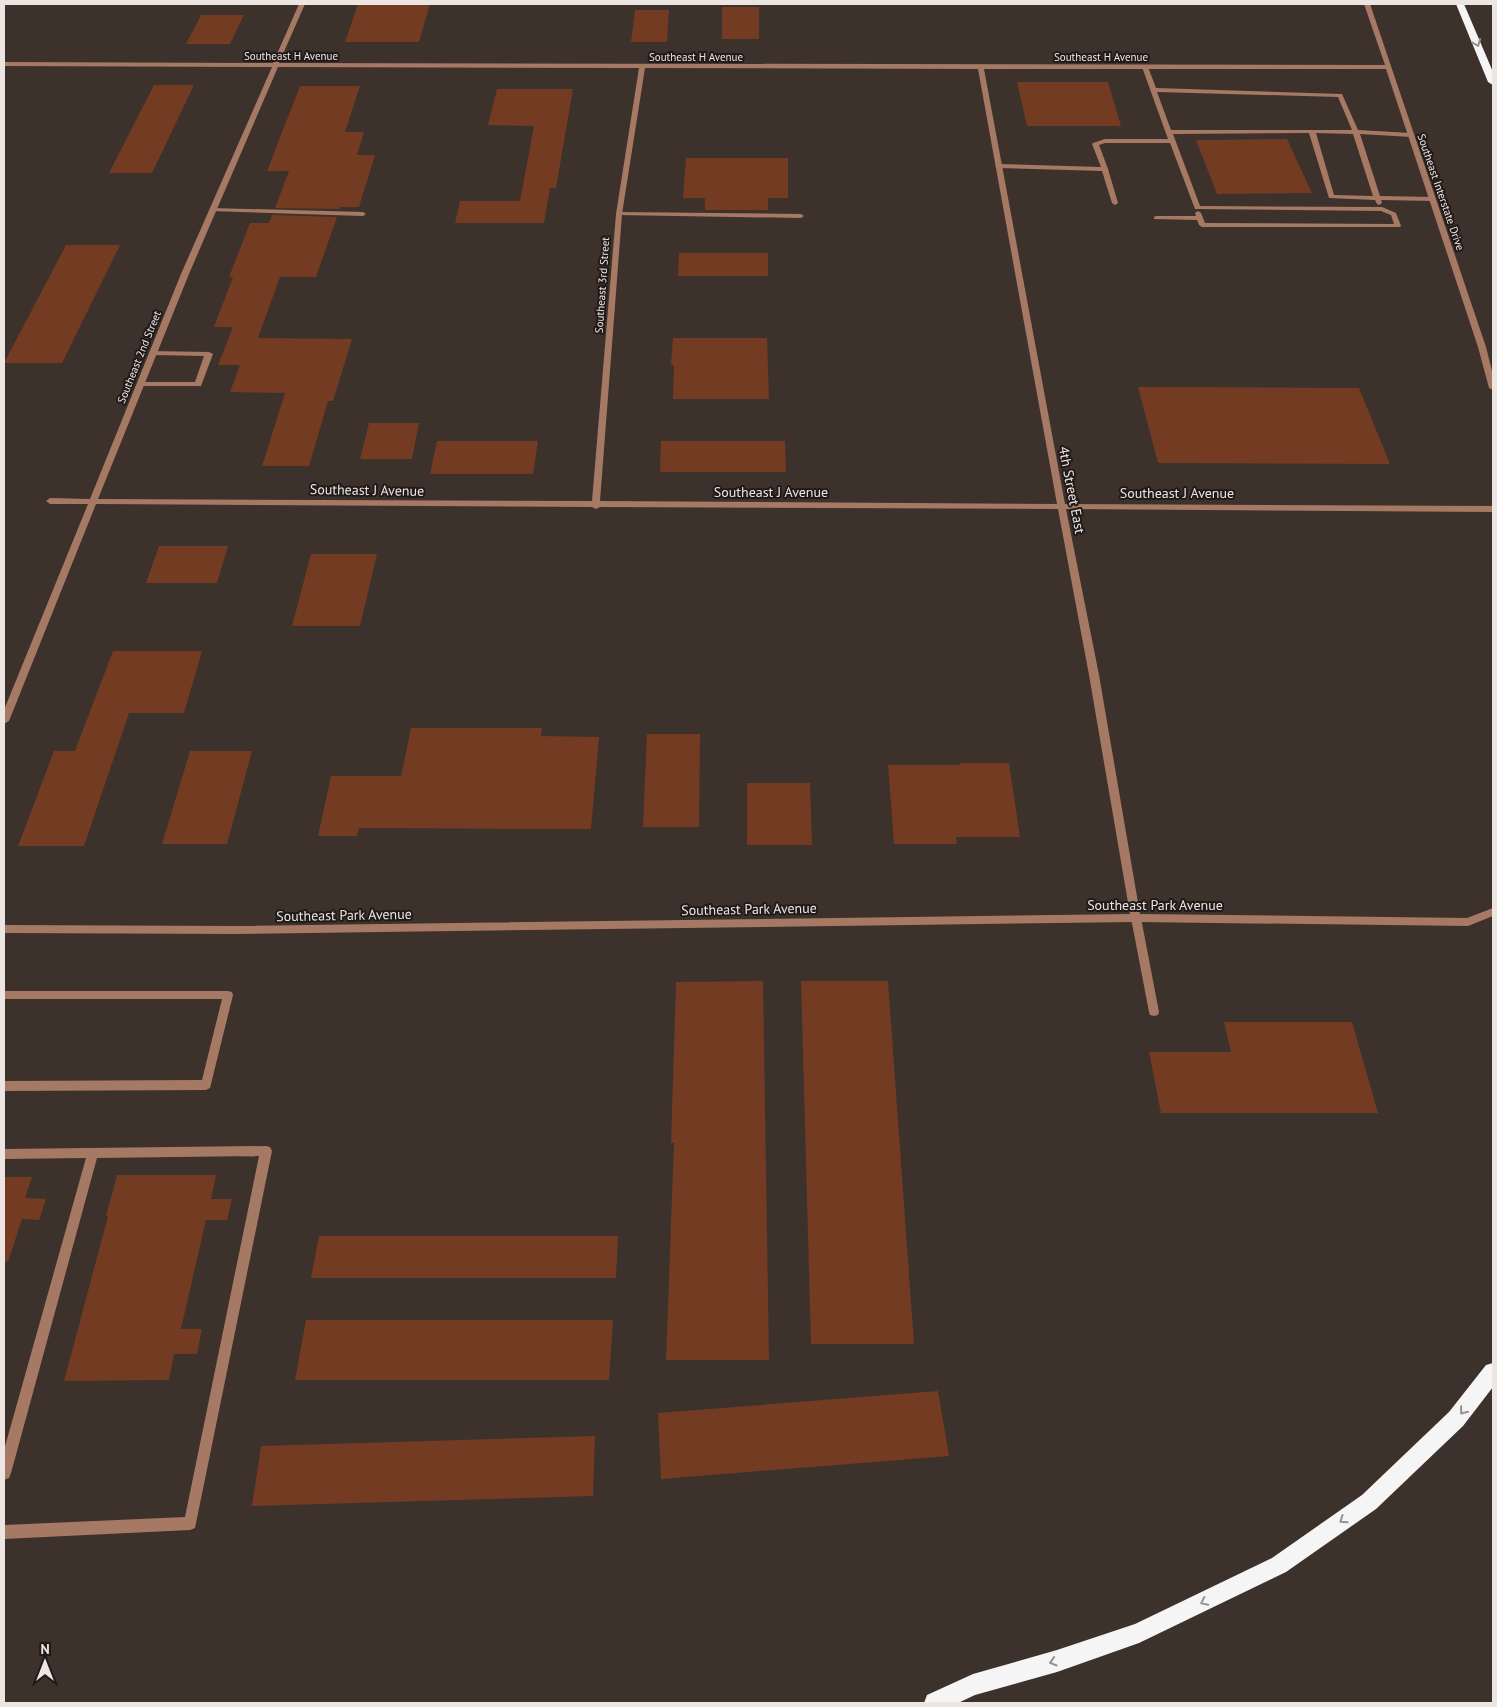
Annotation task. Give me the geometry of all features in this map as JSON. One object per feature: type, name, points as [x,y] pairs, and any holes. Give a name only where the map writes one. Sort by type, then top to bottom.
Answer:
[{"type":"highway","points":[[1460,4],[1493,82]]},
{"type":"highway","points":[[934,1703],[973,1685],[1057,1661],[1140,1634],[1279,1566],[1369,1502],[1456,1419],[1493,1372]]},
{"type":"street","name":"Southeast 2nd Street","points":[[4,721],[212,210],[302,4]]},
{"type":"street","name":"Southeast Interstate Drive","points":[[1367,4],[1482,347],[1493,388]]},
{"type":"street","name":"Southeast H Avenue","points":[[4,64],[981,68],[1388,67]]},
{"type":"street","name":"Southeast 3rd Street","points":[[596,506],[619,214],[642,67]]},
{"type":"street","points":[[1145,67],[1202,225],[1398,226],[1394,214],[1382,209],[1197,208]]},
{"type":"street","name":"4th Street East","points":[[981,68],[1094,676],[1154,1012]]},
{"type":"street","points":[[1154,90],[1340,95],[1356,132],[1382,209]]},
{"type":"street","points":[[1170,132],[1312,131],[1411,134]]},
{"type":"street","points":[[1312,131],[1330,197],[1433,199]]},
{"type":"street","points":[[1116,204],[1095,144],[1105,141],[1172,141]]},
{"type":"street","points":[[998,166],[1105,169]]},
{"type":"street","points":[[212,210],[363,214]]},
{"type":"street","points":[[619,214],[801,216]]},
{"type":"street","points":[[1156,218],[1200,218]]},
{"type":"street","points":[[141,384],[198,384],[209,354],[153,353]]},
{"type":"street","name":"Southeast J Avenue","points":[[50,501],[596,506],[1061,506],[1493,509]]},
{"type":"street","name":"Southeast Park Avenue","points":[[4,929],[235,930],[1136,918],[1468,922],[1493,912]]},
{"type":"street","points":[[4,995],[228,995],[206,1085],[4,1086]]},
{"type":"street","points":[[4,1154],[266,1151],[190,1524],[4,1532]]},
{"type":"street","points":[[4,1473],[93,1153]]},
{"type":"building","points":[[358,4],[430,4],[419,42],[345,42]]},
{"type":"building","points":[[722,7],[759,7],[759,39],[722,39]]},
{"type":"building","points":[[635,10],[669,10],[667,42],[631,42]]},
{"type":"building","points":[[201,15],[244,15],[230,44],[186,44]]},
{"type":"building","points":[[1017,82],[1108,82],[1121,126],[1027,126]]},
{"type":"building","points":[[154,85],[194,85],[152,173],[109,173]]},
{"type":"building","points":[[300,86],[360,86],[345,132],[364,132],[357,155],[375,155],[359,207],[340,207],[339,209],[275,208],[289,171],[267,171]]},
{"type":"building","points":[[497,89],[573,89],[556,188],[550,188],[544,223],[455,223],[460,201],[520,201],[534,126],[488,125]]},
{"type":"building","points":[[1287,139],[1312,193],[1217,194],[1196,140]]},
{"type":"building","points":[[686,158],[788,158],[788,198],[768,198],[768,210],[705,210],[705,198],[683,198]]},
{"type":"building","points":[[272,215],[337,217],[316,277],[280,277],[258,338],[352,339],[333,401],[328,401],[309,466],[262,466],[285,393],[230,392],[240,365],[218,365],[233,327],[214,327],[233,277],[229,277],[250,223],[269,223]]},
{"type":"building","points":[[66,245],[120,245],[62,363],[4,363]]},
{"type":"building","points":[[679,253],[768,253],[768,276],[678,276]]},
{"type":"building","points":[[673,338],[767,338],[769,399],[673,399],[674,365],[671,365]]},
{"type":"building","points":[[1138,387],[1359,388],[1390,464],[1158,463]]},
{"type":"building","points":[[369,423],[419,423],[412,459],[360,459]]},
{"type":"building","points":[[437,441],[538,441],[533,474],[430,474]]},
{"type":"building","points":[[661,441],[785,441],[786,472],[660,472]]},
{"type":"building","points":[[159,546],[228,546],[217,583],[146,583]]},
{"type":"building","points":[[311,554],[377,554],[360,626],[292,626]]},
{"type":"building","points":[[113,651],[202,651],[184,713],[129,713],[84,846],[18,846],[54,751],[75,751]]},
{"type":"building","points":[[411,728],[542,728],[541,736],[599,737],[591,829],[359,828],[357,836],[318,836],[331,776],[401,776]]},
{"type":"building","points":[[647,734],[700,734],[699,827],[643,827]]},
{"type":"building","points":[[190,751],[252,751],[227,844],[162,844]]},
{"type":"building","points":[[960,763],[1009,763],[1020,837],[956,837],[957,844],[894,844],[888,765],[960,765]]},
{"type":"building","points":[[747,783],[810,783],[812,845],[747,845]]},
{"type":"building","points":[[763,981],[769,1360],[666,1360],[674,1143],[671,1143],[676,982]]},
{"type":"building","points":[[801,981],[888,981],[914,1344],[811,1344]]},
{"type":"building","points":[[1224,1022],[1352,1022],[1378,1113],[1161,1113],[1149,1052],[1231,1052]]},
{"type":"building","points":[[117,1175],[216,1175],[211,1199],[232,1199],[227,1220],[206,1220],[181,1329],[202,1329],[197,1354],[174,1354],[169,1380],[64,1381],[108,1216],[106,1216]]},
{"type":"building","points":[[4,1177],[32,1177],[25,1198],[46,1199],[39,1220],[22,1219],[8,1262],[4,1261]]},
{"type":"building","points":[[319,1236],[618,1236],[616,1278],[311,1278]]},
{"type":"building","points":[[306,1320],[613,1320],[609,1380],[295,1380]]},
{"type":"building","points":[[938,1391],[949,1456],[661,1479],[658,1413]]},
{"type":"building","points":[[595,1436],[593,1496],[252,1506],[261,1446]]}]
